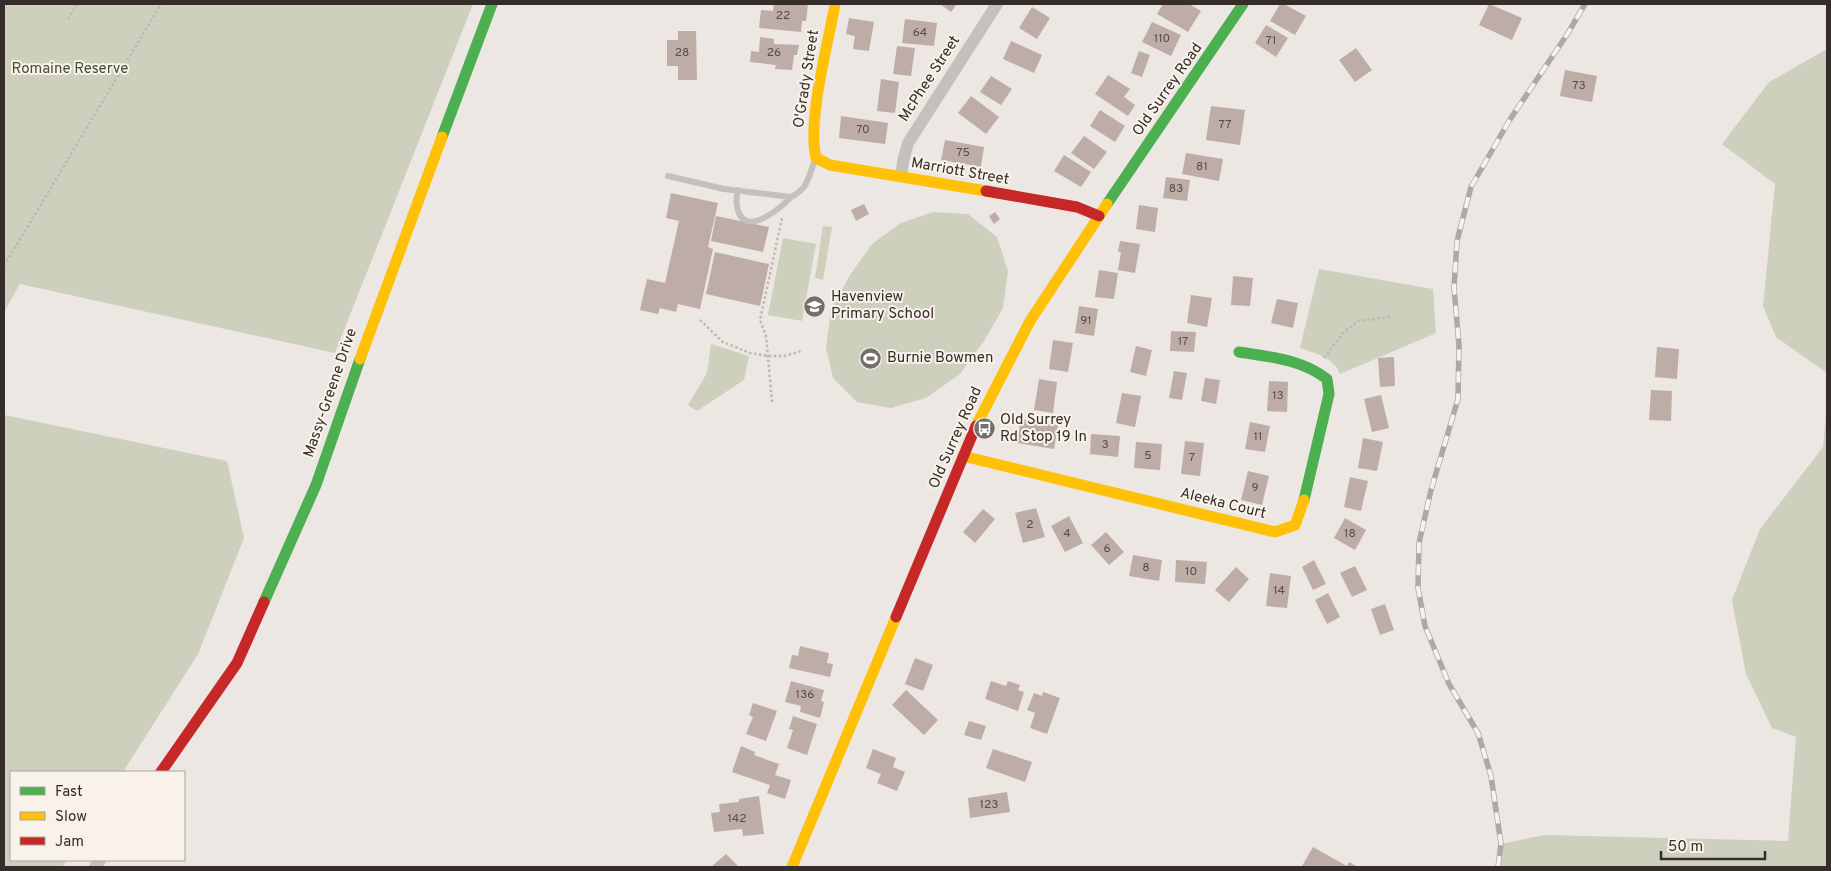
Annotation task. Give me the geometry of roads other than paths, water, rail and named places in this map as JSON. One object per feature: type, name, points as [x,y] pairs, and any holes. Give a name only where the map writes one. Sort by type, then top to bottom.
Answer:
[{"type":"street","name":"Massy-Greene Drive","points":[[162,771],[237,663],[316,485],[378,306],[492,4]]},
{"type":"street","name":"O'Grady Street","points":[[816,158],[813,147],[814,125],[835,4]]},
{"type":"street","name":"McPhee Street","points":[[901,176],[908,143],[998,4]]},
{"type":"street","name":"Old Surrey Road","points":[[792,867],[963,456],[1000,375],[1029,322],[1099,216],[1208,59],[1243,4]]},
{"type":"street","name":"Marriott Street","points":[[816,158],[830,165],[1077,207],[1099,216]]},
{"type":"street","name":"Aleeka Court","points":[[963,456],[1275,532],[1295,525],[1302,507],[1329,394],[1327,379],[1317,369],[1295,362],[1239,352]]},
{"type":"lane","points":[[738,190],[735,201],[736,209],[740,216],[748,221],[758,220],[785,205],[791,197],[801,192],[806,185],[816,158]]},
{"type":"lane","points":[[668,176],[738,190],[791,197]]},
{"type":"railway","points":[[1498,867],[1501,844],[1491,776],[1478,733],[1449,684],[1425,626],[1418,588],[1419,543],[1431,490],[1458,399],[1459,345],[1454,288],[1457,241],[1471,187],[1509,121],[1568,33],[1585,4]]},
{"type":"place","name":"Havenview Primary School","points":[[815,306]]},
{"type":"place","name":"Burnie Bowmen","points":[[871,358]]},
{"type":"place","name":"Old Surrey Rd Stop 19 In","points":[[984,429]]},
{"type":"park label","name":"Romaine Reserve","points":[[70,69]]}]
